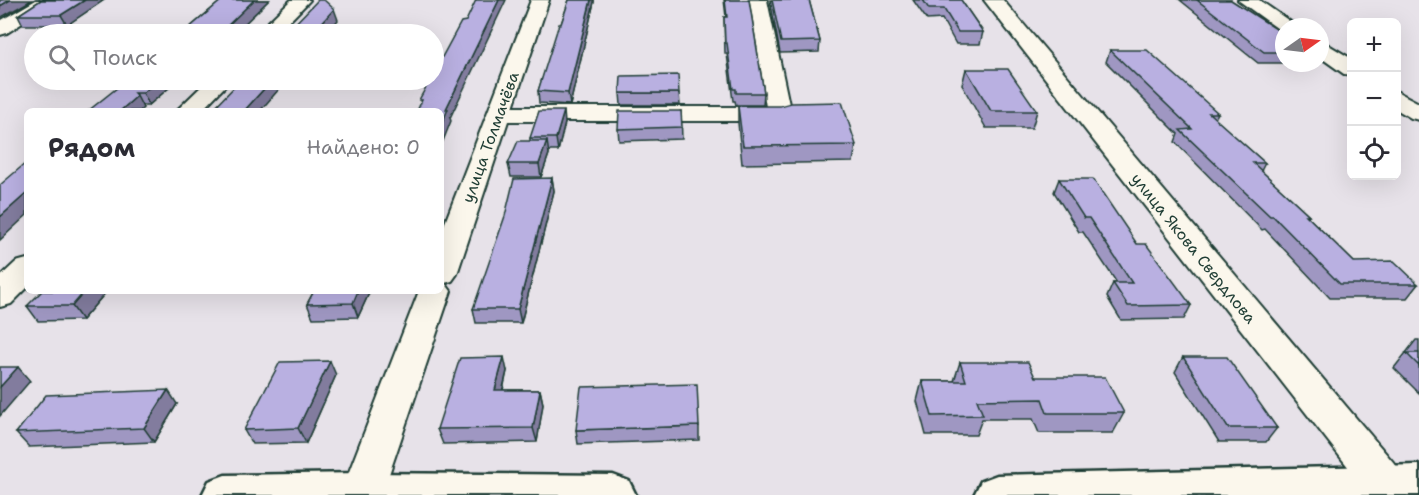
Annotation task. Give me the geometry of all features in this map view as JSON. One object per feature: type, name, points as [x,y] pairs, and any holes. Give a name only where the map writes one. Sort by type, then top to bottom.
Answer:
[{"type":"main road","points":[[997,495],[1401,489]]},
{"type":"main road","points":[[225,495],[613,495]]},
{"type":"street","points":[[0,29],[49,0]]},
{"type":"street","points":[[276,24],[301,0]]},
{"type":"street","name":"улица Толмачёва","points":[[444,266],[540,0]]},
{"type":"street","points":[[499,114],[779,114],[758,0]]},
{"type":"street","name":"улица Якова Свердлова","points":[[993,0],[1401,489]]},
{"type":"street","points":[[1247,0],[1275,18]]},
{"type":"street","points":[[1329,54],[1347,66]]},
{"type":"street","points":[[191,108],[210,90]]},
{"type":"street","points":[[1401,101],[1419,113]]},
{"type":"street","points":[[0,296],[24,272]]},
{"type":"street","points":[[362,494],[434,294]]},
{"type":"building","points":[[0,0],[10,0],[0,6]]},
{"type":"building","points":[[41,0],[85,0],[61,15],[18,15]]},
{"type":"building","points":[[222,0],[254,0],[229,24],[194,24]]},
{"type":"building","points":[[318,0],[324,0],[334,9],[321,24],[295,24]]},
{"type":"building","points":[[476,0],[499,0],[446,109],[448,109],[444,119],[444,108],[418,108],[422,100],[419,100],[424,90],[444,90],[444,53],[461,22],[466,21]]},
{"type":"building","points":[[569,0],[591,0],[568,93],[538,91],[559,24],[561,24]]},
{"type":"building","points":[[725,0],[749,0],[764,93],[736,93],[736,89],[733,89],[727,43],[725,43],[724,17],[727,17]]},
{"type":"building","points":[[772,0],[809,0],[820,41],[781,42]]},
{"type":"building","points":[[923,0],[961,0],[983,32],[958,32],[944,9],[929,9]]},
{"type":"building","points":[[1197,0],[1231,0],[1275,28],[1275,52],[1264,52]]},
{"type":"building","points":[[1110,50],[1147,50],[1218,113],[1209,113],[1265,163],[1253,163],[1309,215],[1306,215],[1354,262],[1394,261],[1418,284],[1340,284],[1273,216],[1270,216],[1180,130],[1192,129]]},
{"type":"building","points":[[966,69],[1008,69],[1037,111],[991,111]]},
{"type":"building","points":[[678,75],[679,93],[620,93],[621,76]]},
{"type":"building","points":[[114,90],[146,90],[143,93],[134,93],[137,96],[123,108],[92,108]]},
{"type":"building","points":[[231,90],[263,90],[247,108],[214,108]]},
{"type":"building","points":[[842,102],[856,145],[743,146],[738,106]]},
{"type":"building","points":[[539,111],[564,111],[556,138],[530,138]]},
{"type":"building","points":[[619,111],[681,111],[682,127],[618,129]]},
{"type":"building","points":[[518,141],[547,141],[539,164],[508,164]]},
{"type":"building","points":[[24,165],[24,196],[0,217],[0,185]]},
{"type":"building","points":[[552,178],[518,309],[473,309],[505,216],[514,179]]},
{"type":"building","points":[[1059,179],[1093,179],[1137,244],[1146,244],[1191,305],[1128,306],[1113,283],[1132,283],[1089,218],[1084,218]]},
{"type":"building","points":[[39,294],[82,294],[72,306],[27,306]]},
{"type":"building","points":[[312,294],[357,294],[353,303],[307,304]]},
{"type":"building","points":[[1406,353],[1419,353],[1419,366]]},
{"type":"building","points":[[504,357],[495,390],[540,390],[533,428],[437,429],[460,358]]},
{"type":"building","points":[[1183,357],[1227,357],[1277,428],[1228,428]]},
{"type":"building","points":[[330,361],[298,428],[244,430],[280,362]]},
{"type":"building","points":[[960,362],[1028,362],[1035,377],[1105,377],[1124,413],[1047,413],[1042,399],[977,400],[983,415],[932,416],[922,381],[966,381]]},
{"type":"building","points":[[0,367],[18,367],[0,387]]},
{"type":"building","points":[[697,384],[699,426],[576,430],[581,387]]},
{"type":"building","points":[[168,390],[144,428],[16,433],[46,395]]}]
